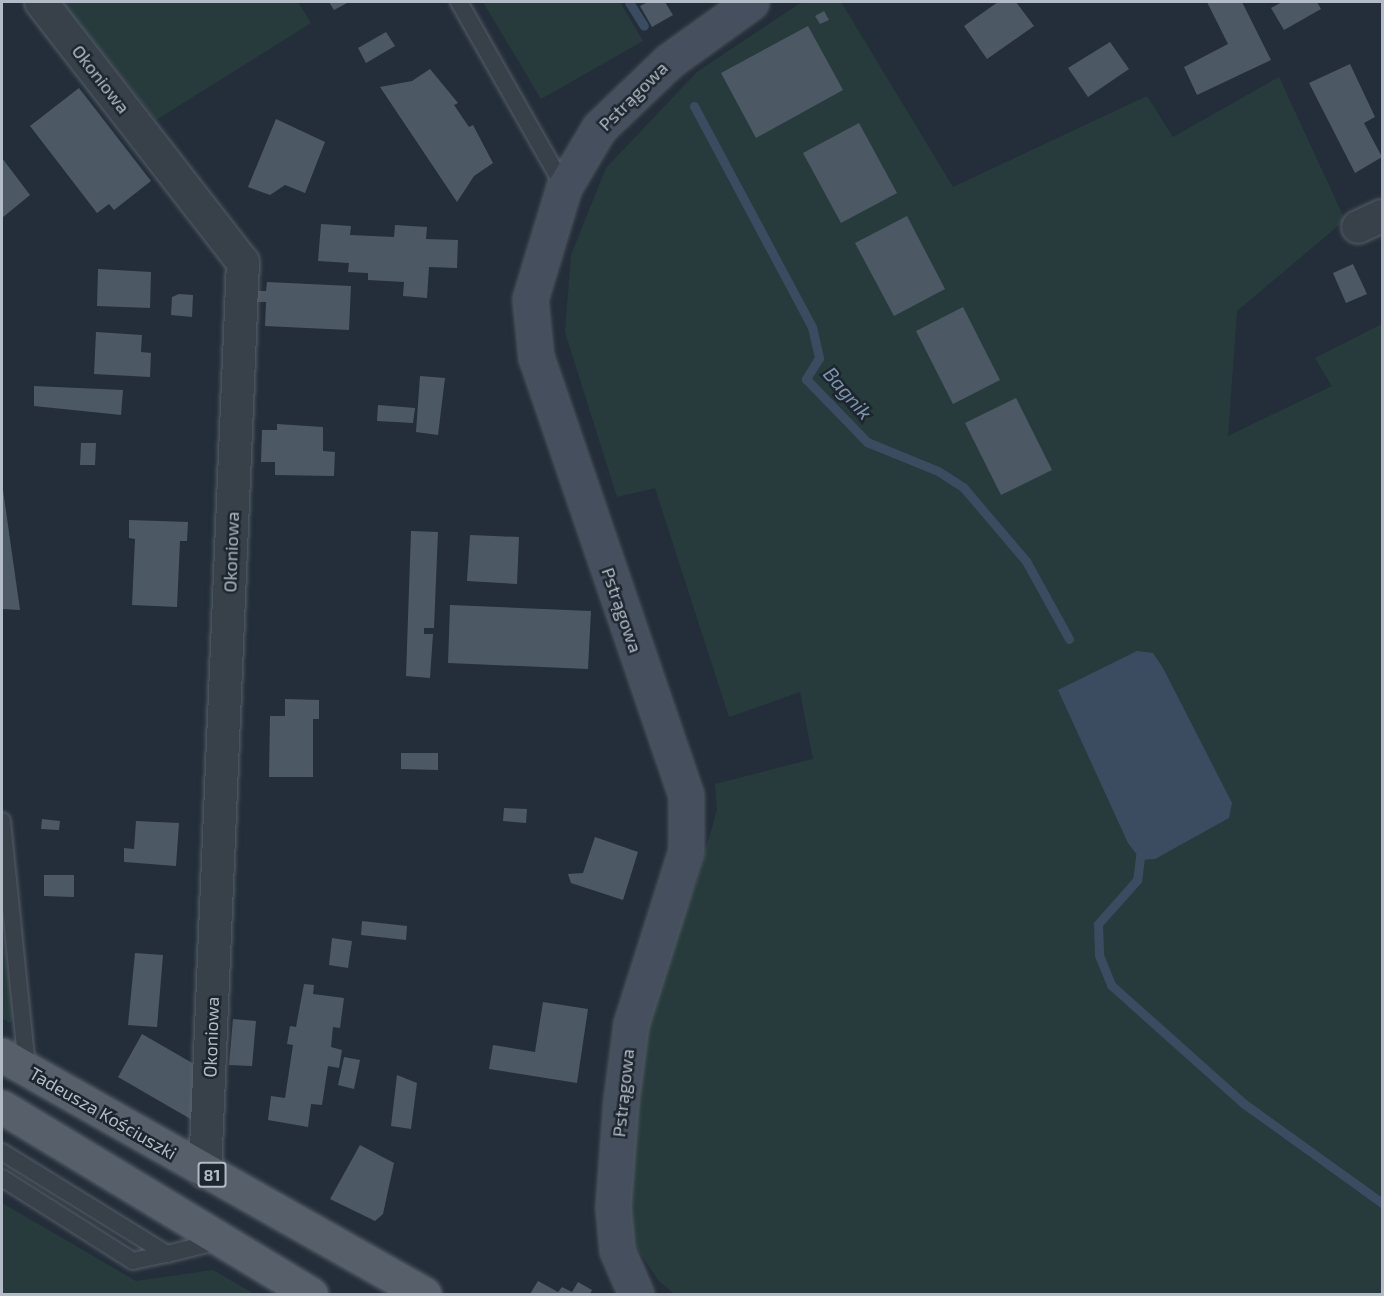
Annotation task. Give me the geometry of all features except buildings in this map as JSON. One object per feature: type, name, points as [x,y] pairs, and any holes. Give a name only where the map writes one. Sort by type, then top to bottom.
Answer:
[{"type":"main road","name":"Tadeusza Kościuszki","points":[[14,1063],[424,1294]]},
{"type":"main road","points":[[2,1107],[311,1294]]},
{"type":"street","name":"Okoniowa","points":[[40,2],[243,262],[206,1172]]},
{"type":"street","name":"Pstrągowa","points":[[636,1294],[617,1250],[613,1207],[621,1101],[631,1024],[687,851],[689,825],[686,795],[531,336],[530,299],[564,187],[599,128],[630,97],[699,37],[751,2]]},
{"type":"lane","points":[[459,2],[564,187]]},
{"type":"lane","points":[[2,820],[14,1063]]},
{"type":"lane","points":[[2,1152],[167,1254]]},
{"type":"lane","points":[[2,1178],[133,1261],[221,1240]]},
{"type":"green space","points":[[62,2],[298,2],[311,23],[156,120]]},
{"type":"green space","points":[[483,2],[620,2],[643,41],[541,99]]},
{"type":"green space","points":[[802,2],[841,2],[953,187],[1147,96],[1173,137],[1279,77],[1345,220],[1237,311],[1228,436],[1332,386],[1315,358],[1382,324],[1382,1294],[674,1294],[658,1280],[625,1230],[624,1168],[655,983],[695,886],[717,810],[715,784],[813,759],[800,692],[729,717],[655,488],[617,497],[565,332],[571,255],[606,168],[698,71]]},
{"type":"green space","points":[[2,926],[14,1018],[9,1023],[2,1018]]},
{"type":"green space","points":[[2,1203],[136,1281],[213,1270],[254,1294],[2,1294]]},
{"type":"water","points":[[1137,651],[1153,653],[1163,668],[1232,803],[1229,818],[1155,859],[1141,860],[1128,843],[1058,690]]},
{"type":"waterway","name":"Bagnik","points":[[629,2],[644,26]]},
{"type":"waterway","name":"Bagnik","points":[[694,106],[812,327],[819,358],[806,379],[867,442],[938,471],[963,487],[1026,561],[1069,639]]},
{"type":"waterway","points":[[1141,849],[1137,880],[1098,924],[1099,955],[1111,985],[1243,1103],[1382,1203]]}]
